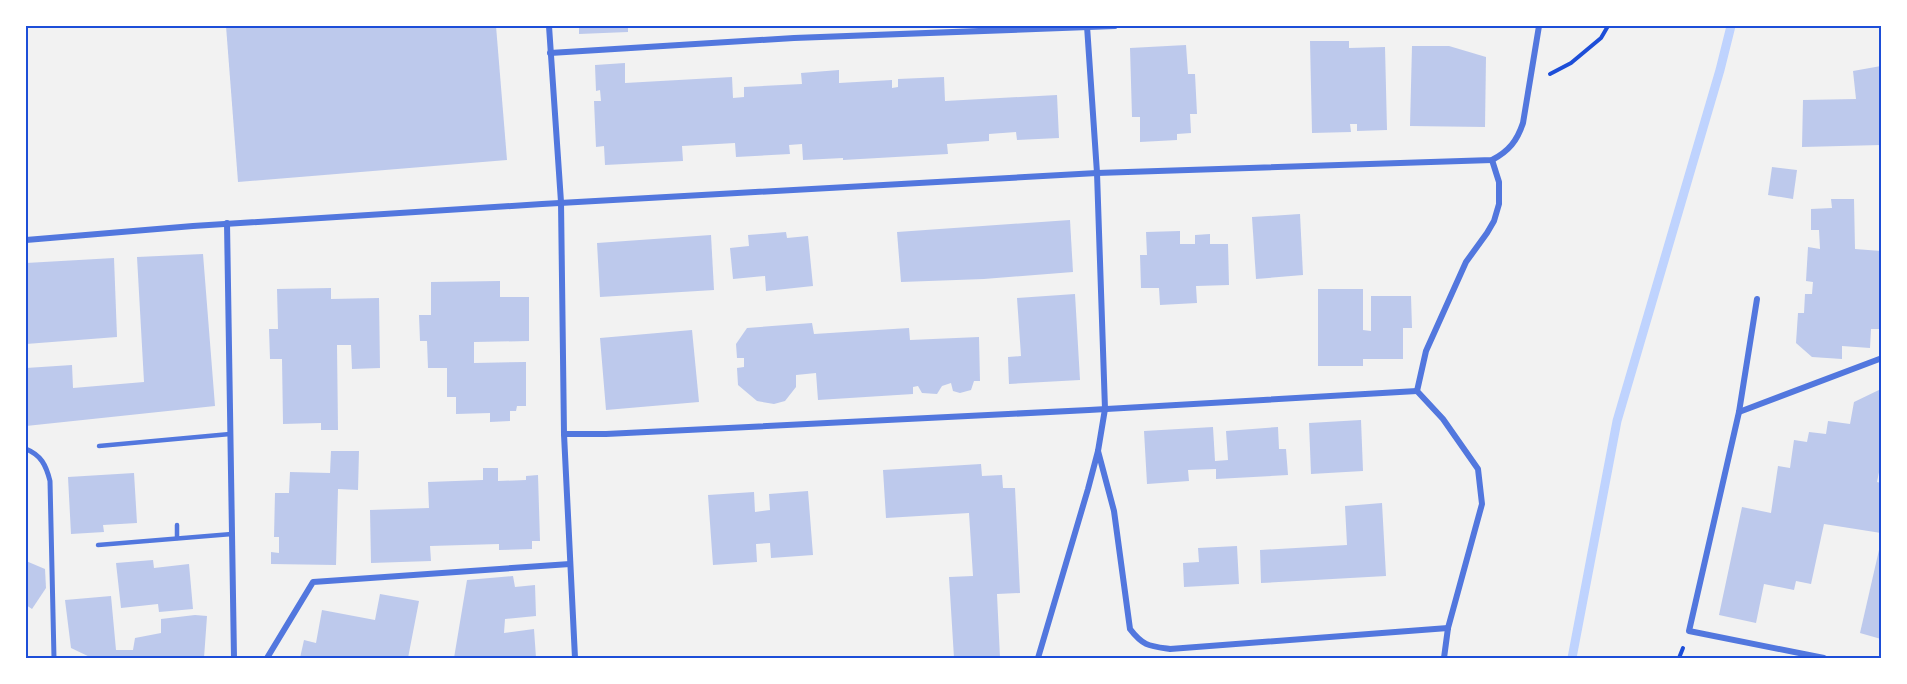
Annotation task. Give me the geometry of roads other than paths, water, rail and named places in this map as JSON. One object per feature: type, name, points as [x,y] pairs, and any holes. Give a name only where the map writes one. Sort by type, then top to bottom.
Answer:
[{"type":"street","points":[[549,26],[561,202],[564,434],[574,658]]},
{"type":"street","points":[[1038,658],[1088,489],[1098,451],[1105,409],[1097,173],[1087,26]]},
{"type":"street","points":[[550,53],[794,38],[1115,26]]},
{"type":"street","points":[[26,240],[227,223],[561,202],[1097,173],[1492,160],[1504,153],[1520,133],[1539,26]]},
{"type":"street","points":[[1417,391],[1426,351],[1467,262],[1494,221],[1498,204],[1499,182],[1492,160]]},
{"type":"street","points":[[227,223],[234,658]]},
{"type":"street","points":[[1757,299],[1739,412],[1689,631],[1824,658]]},
{"type":"street","points":[[1739,412],[1881,358]]},
{"type":"street","points":[[564,434],[629,433],[1417,391]]},
{"type":"street","points":[[1417,391],[1443,419],[1478,469],[1482,504],[1448,628],[1444,658]]},
{"type":"street","points":[[26,449],[34,452],[45,463],[50,481],[54,658]]},
{"type":"street","points":[[1098,451],[1114,511],[1130,629],[1146,646],[1170,649],[1448,628]]},
{"type":"street","points":[[267,658],[313,582],[570,564]]},
{"type":"lane","points":[[99,446],[230,434]]},
{"type":"lane","points":[[177,525],[177,538]]},
{"type":"lane","points":[[98,545],[232,534]]},
{"type":"waterway","points":[[1572,658],[1617,421],[1731,26]]}]
